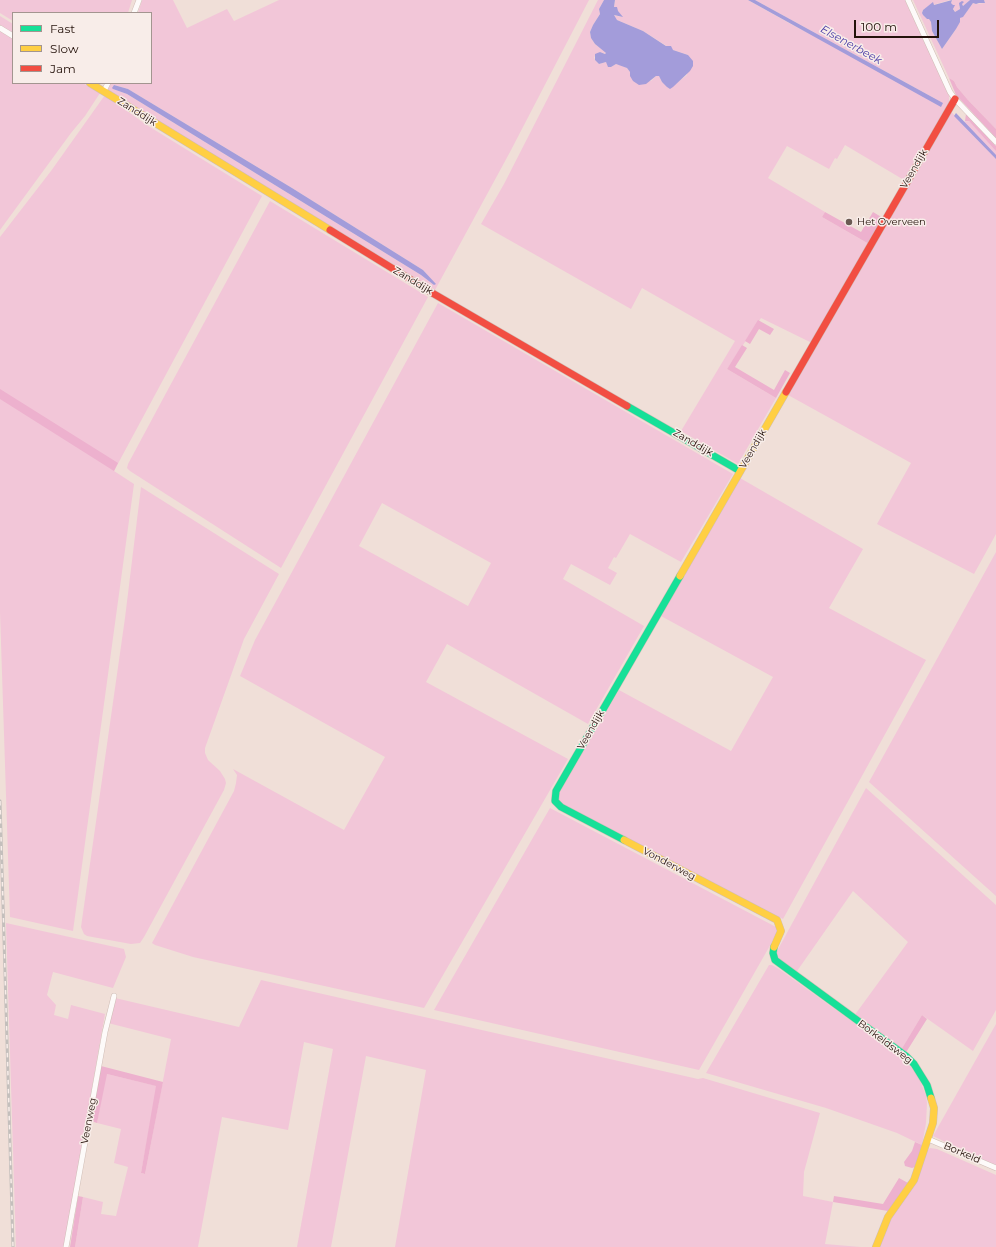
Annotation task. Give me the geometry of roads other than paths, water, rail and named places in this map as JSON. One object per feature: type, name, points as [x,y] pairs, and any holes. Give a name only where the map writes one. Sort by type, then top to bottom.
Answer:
[{"type":"street","points":[[134,12],[139,0]]},
{"type":"street","points":[[908,0],[955,99],[996,142]]},
{"type":"street","points":[[0,28],[12,35]]},
{"type":"street","name":"Zanddijk","points":[[92,84],[434,294],[740,471]]},
{"type":"street","points":[[104,91],[108,84]]},
{"type":"street","name":"Veendijk","points":[[555,801],[554,796],[556,791],[955,99]]},
{"type":"street","name":"Vonderweg","points":[[555,801],[561,807],[777,920],[781,928],[773,951],[774,956]]},
{"type":"street","name":"Borkeldsweg","points":[[774,956],[775,960],[781,965],[914,1064],[927,1085],[934,1108],[934,1123],[914,1180],[888,1217],[878,1237],[876,1247]]},
{"type":"street","name":"Veenweg","points":[[66,1247],[105,1032],[114,996]]},
{"type":"street","name":"Borkeld","points":[[928,1139],[996,1168]]},
{"type":"railway","points":[[0,801],[13,1247]]},
{"type":"place","name":"Het Overveen","points":[[849,222]]},
{"type":"water label","name":"Elsenerbeek","points":[[851,45]]}]
